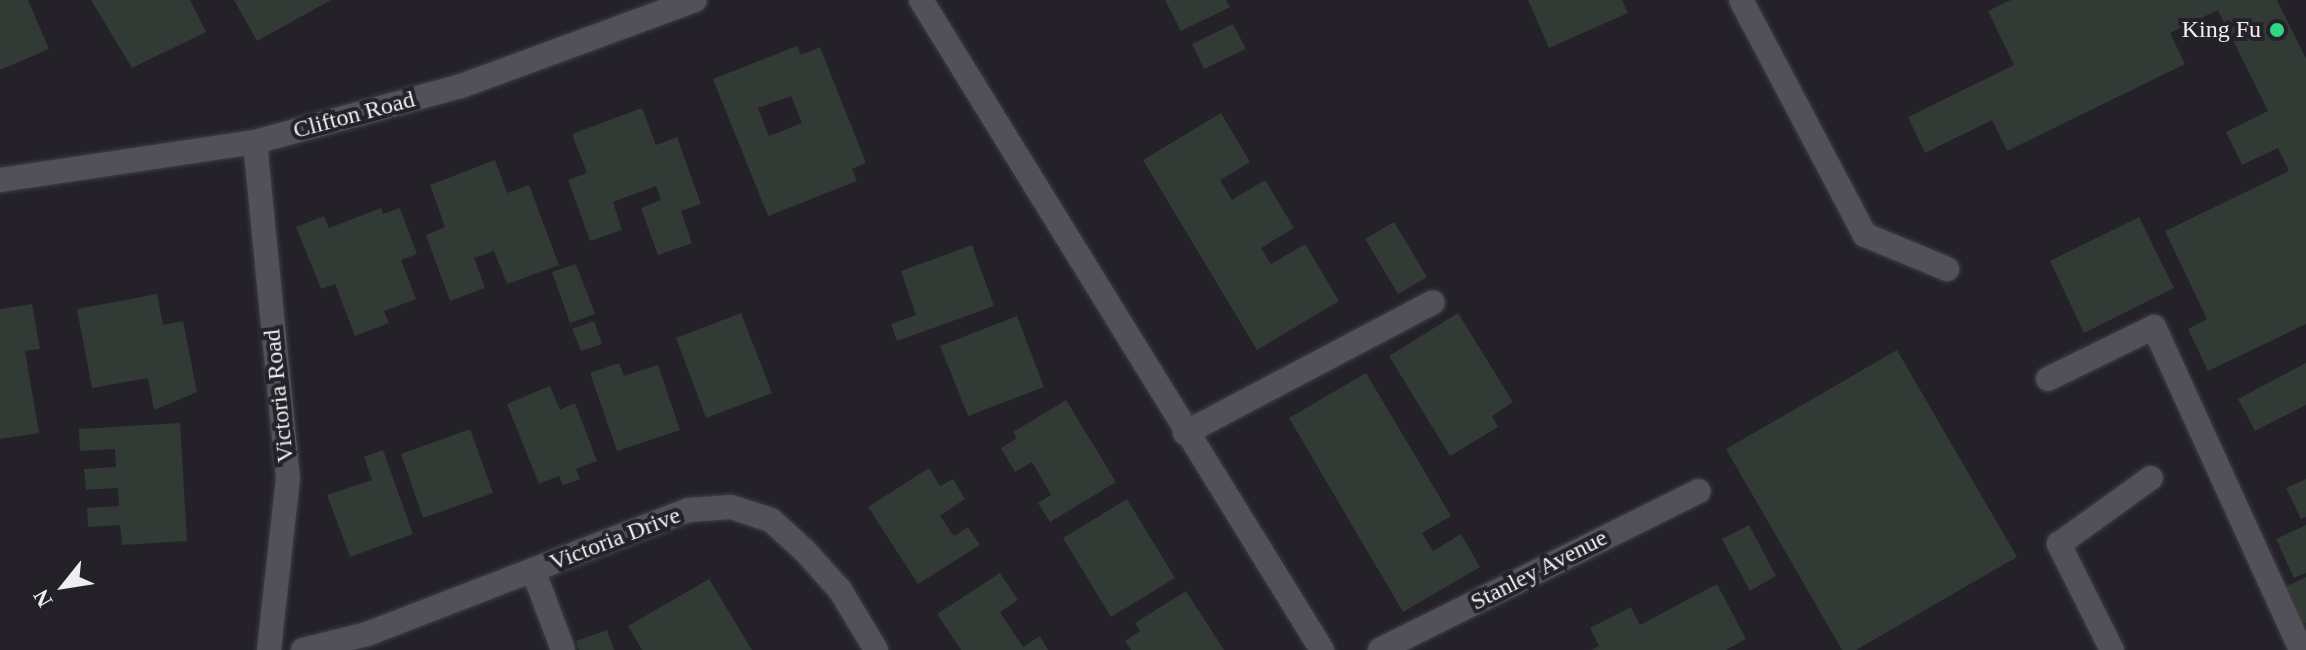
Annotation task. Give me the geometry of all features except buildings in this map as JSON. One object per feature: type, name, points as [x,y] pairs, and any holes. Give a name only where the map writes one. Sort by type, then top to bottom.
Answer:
[{"type":"street","name":"Clifton Road","points":[[0,180],[255,142],[461,86],[695,0]]},
{"type":"street","points":[[921,0],[1185,433],[1322,650]]},
{"type":"street","points":[[1741,0],[1865,235],[1947,269]]},
{"type":"street","name":"Victoria Road","points":[[255,142],[288,478],[269,650]]},
{"type":"street","points":[[1185,433],[1433,302]]},
{"type":"street","points":[[2048,379],[2154,327],[2301,650]]},
{"type":"street","points":[[2112,650],[2059,544],[2151,478]]},
{"type":"street","name":"Stanley Avenue","points":[[1380,650],[1699,491]]},
{"type":"street","name":"Victoria Drive","points":[[303,650],[367,634],[688,510],[731,507],[771,520],[804,550],[840,590],[876,650]]},
{"type":"street","points":[[533,570],[563,650]]},
{"type":"place","name":"King Fu","points":[[2277,30]]}]
